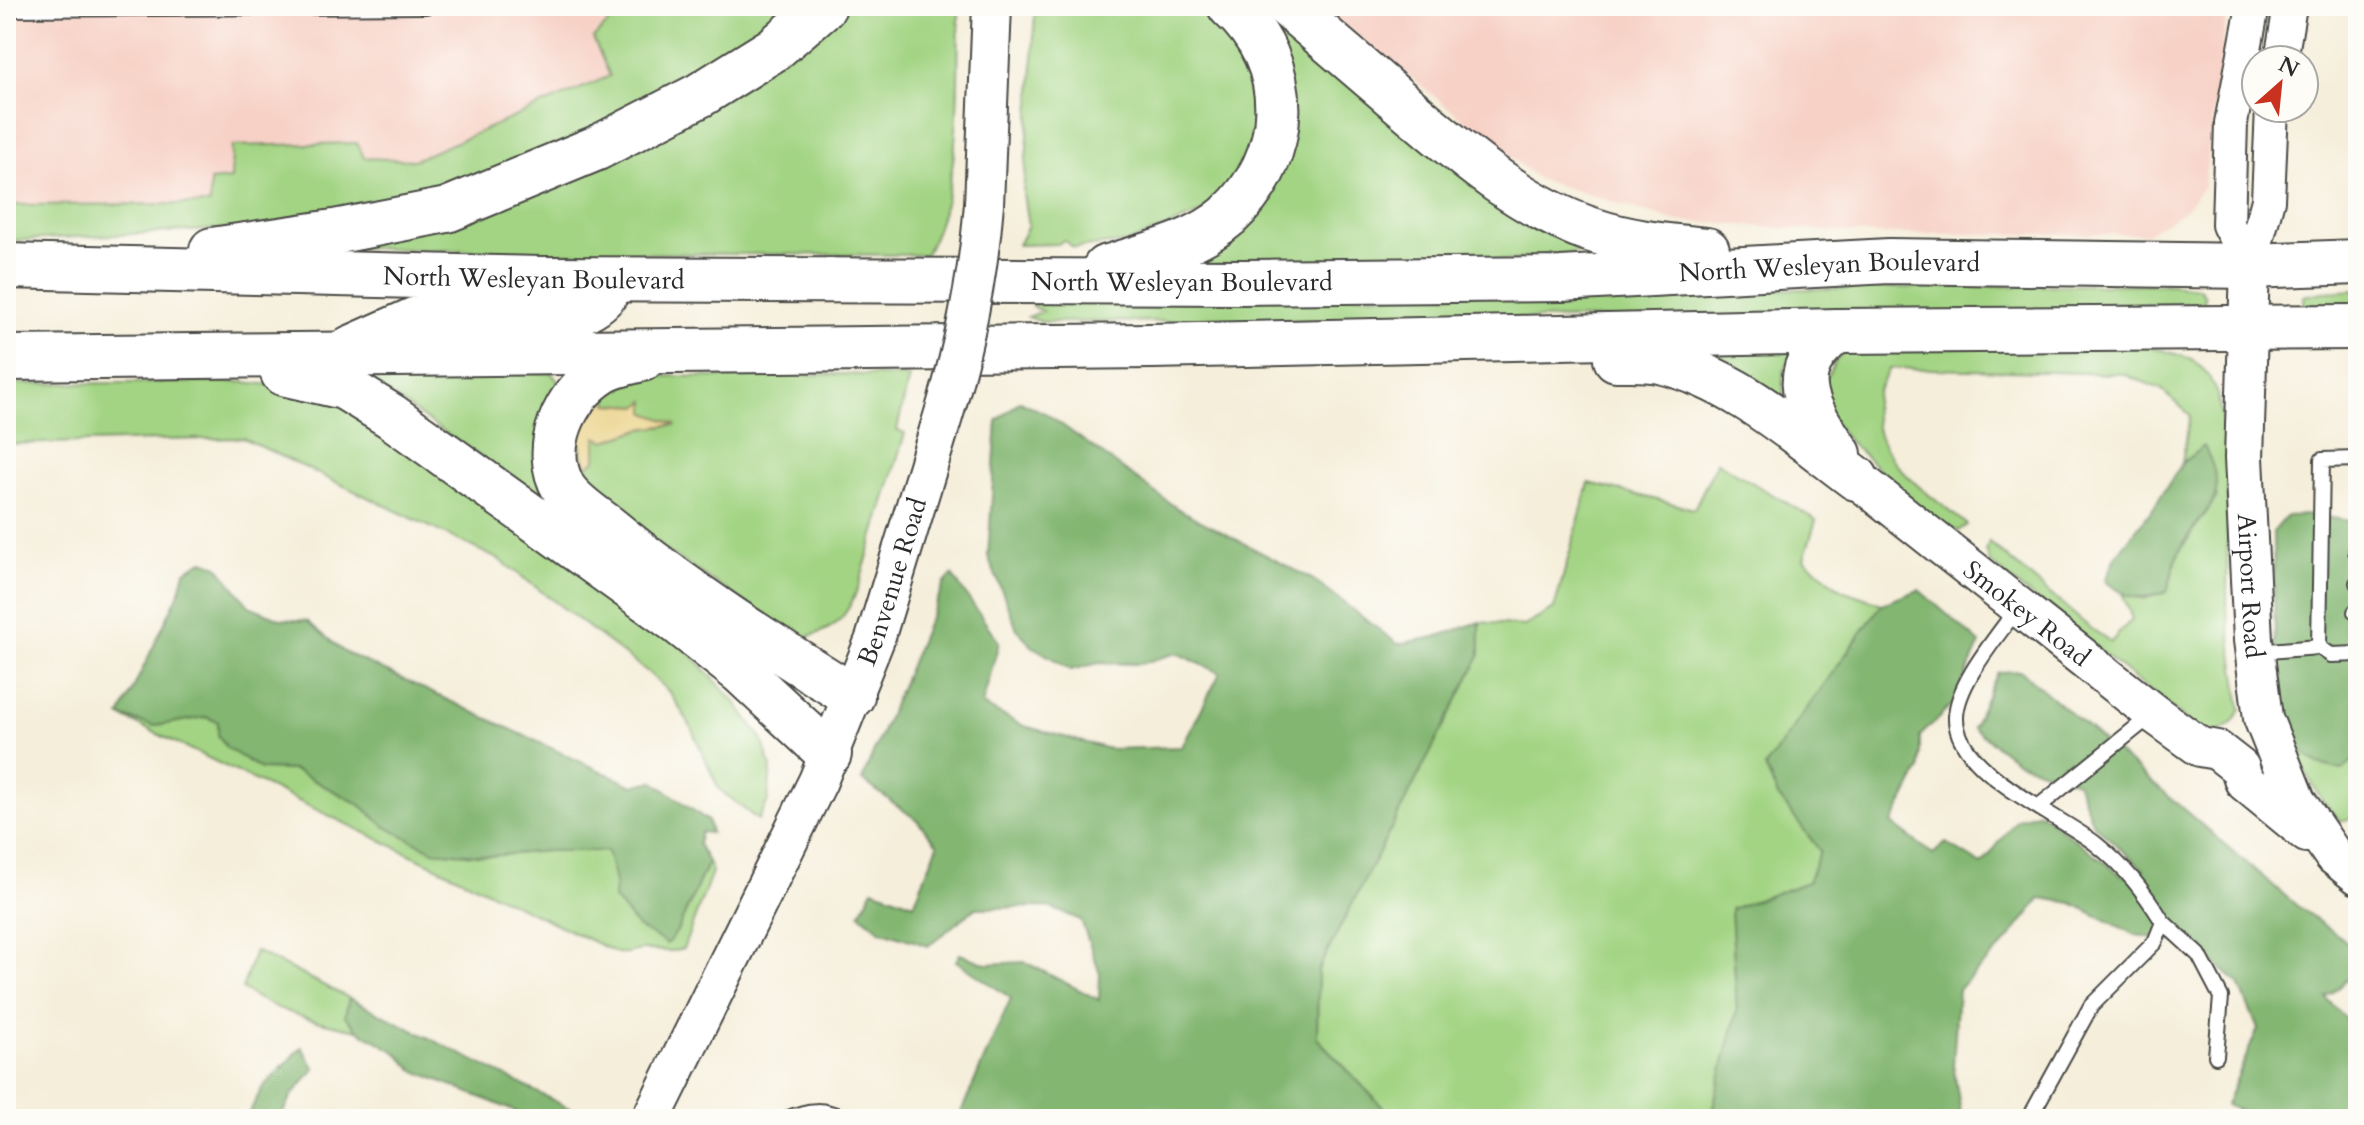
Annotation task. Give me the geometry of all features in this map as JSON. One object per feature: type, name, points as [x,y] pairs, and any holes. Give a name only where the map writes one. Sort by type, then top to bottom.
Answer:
[{"type":"highway","points":[[94,268],[334,232],[447,210],[597,148],[700,95],[774,49],[824,6]]},
{"type":"highway","points":[[1064,280],[1196,237],[1228,216],[1256,184],[1273,149],[1278,114],[1276,82],[1258,36],[1230,6]]},
{"type":"highway","points":[[1288,6],[1484,171],[1530,202],[1590,230],[1639,243],[1852,264]]},
{"type":"highway","name":"North Wesleyan Boulevard","points":[[6,266],[614,280],[1064,280],[1561,279],[1912,261],[2250,266],[2358,262]]},
{"type":"highway","points":[[334,356],[414,320],[585,309],[596,304],[614,280]]},
{"type":"highway","points":[[6,358],[1152,346],[1837,331],[2358,327]]},
{"type":"highway","points":[[1837,331],[1820,344],[1806,365],[1804,384],[1809,409],[1856,478]]},
{"type":"highway","points":[[1387,340],[1558,356],[1657,361],[1727,385],[1856,478]]},
{"type":"highway","points":[[729,351],[641,359],[603,371],[572,399],[557,428],[555,465],[565,490],[625,542],[741,627],[852,696]]},
{"type":"highway","points":[[122,359],[175,368],[259,368],[344,387],[391,416],[674,619],[741,672],[829,754]]},
{"type":"main road","name":"Benvenue Road","points":[[651,1119],[812,795],[829,754],[875,639],[959,366],[979,260],[992,6]]},
{"type":"main road","name":"Airport Road","points":[[2250,266],[2244,458],[2255,652],[2263,718],[2296,801],[2346,865]]},
{"type":"main road","name":"Smokey Road","points":[[1856,478],[2153,713],[2200,747],[2217,750],[2240,768],[2244,781],[2346,865]]},
{"type":"street","points":[[2250,266],[2228,225],[2231,123],[2253,6]]},
{"type":"street","points":[[2284,44],[2290,6]]},
{"type":"street","points":[[2250,266],[2268,200],[2271,124]]},
{"type":"lane","points":[[6,9],[426,6]]},
{"type":"lane","points":[[1314,6],[1354,62]]},
{"type":"lane","points":[[2319,647],[2326,614],[2327,553],[2322,460],[2358,459]]},
{"type":"lane","points":[[2018,606],[1962,689],[1955,719],[1966,750],[1998,781],[2095,843],[2138,883],[2163,922],[2199,955],[2221,997],[2216,1056]]},
{"type":"lane","points":[[2255,652],[2319,647],[2331,655],[2358,654]]},
{"type":"lane","points":[[2038,807],[2153,713]]},
{"type":"lane","points":[[2029,1119],[2091,1006],[2155,942],[2163,922]]},
{"type":"lane","points":[[786,1119],[806,1111],[827,1111],[845,1119]]},
{"type":"shaded area","points":[[6,6],[809,6],[679,95],[130,234],[6,241]]},
{"type":"shaded area","points":[[1321,6],[2228,6],[2204,186],[2183,212],[2146,234],[1872,234],[1675,221],[1538,179]]},
{"type":"green space","points":[[632,6],[809,6],[679,95],[450,192],[278,226],[6,241],[6,205],[210,204],[210,181],[231,179],[232,146],[357,143],[364,158],[414,160],[610,76],[593,38],[622,10]]},
{"type":"green space","points":[[845,6],[959,6],[958,101],[952,166],[938,227],[925,255],[562,253],[291,246],[441,222]]},
{"type":"green space","points":[[1035,6],[1206,6],[1240,36],[1258,71],[1255,151],[1232,187],[1199,214],[1130,242],[1074,248],[1064,240],[1058,244],[1018,245],[1028,226],[1023,193],[1032,91]]},
{"type":"green space","points":[[1294,28],[1601,250],[1514,260],[1162,267],[1232,234],[1278,43]]},
{"type":"green space","points":[[2161,284],[2199,288],[2205,296],[2204,303],[1836,317],[1043,322],[1028,317],[1043,311],[1032,307],[1038,300]]},
{"type":"green space","points":[[2358,290],[2358,313],[2338,313],[2303,305],[2303,296]]},
{"type":"green space","points":[[2145,345],[2192,359],[2208,374],[2217,394],[2228,453],[2227,610],[2241,709],[2234,721],[2220,731],[2200,731],[1990,563],[1986,550],[1989,542],[2111,642],[2132,619],[2123,595],[2144,599],[2167,592],[2179,552],[2217,497],[2204,446],[2182,463],[2190,415],[2161,389],[2123,374],[1890,368],[1876,396],[1875,417],[1880,437],[1902,471],[1967,525],[1958,531],[1930,517],[1848,440],[1831,420],[1824,382],[1847,348]]},
{"type":"green space","points":[[1798,349],[1784,372],[1785,398],[1662,350]]},
{"type":"green space","points":[[355,371],[552,373],[564,391],[550,504]]},
{"type":"green space","points":[[843,374],[909,377],[897,430],[905,433],[853,599],[843,616],[831,627],[801,639],[591,501],[573,460],[579,424],[605,441],[641,429],[674,425],[646,413],[646,401],[639,406],[608,404],[609,388],[654,376]]},
{"type":"green space","points":[[243,382],[328,395],[675,637],[737,704],[762,739],[771,767],[768,801],[758,820],[719,789],[689,723],[670,693],[649,673],[500,560],[243,438],[6,444],[6,384]]},
{"type":"green space","points":[[1020,401],[1047,414],[1178,509],[1312,579],[1398,644],[1435,637],[1480,622],[1480,656],[1318,970],[1317,1038],[1394,1119],[1117,1119],[1109,1116],[1107,1119],[958,1119],[1011,998],[956,961],[960,954],[987,964],[1025,962],[1099,1000],[1100,974],[1081,920],[1049,907],[976,908],[928,946],[880,930],[860,914],[873,889],[914,904],[938,845],[917,820],[862,780],[944,584],[952,575],[999,642],[982,705],[1024,726],[1109,749],[1182,747],[1220,673],[1177,653],[1140,664],[1099,663],[1071,670],[1032,646],[1017,629],[988,556],[997,421]]},
{"type":"green space","points":[[2204,446],[2216,480],[2216,492],[2213,502],[2180,550],[2167,592],[2134,597],[2121,592],[2105,581],[2115,557],[2154,507],[2182,463]]},
{"type":"green space","points":[[1717,462],[1816,520],[1804,559],[1842,590],[1882,604],[1765,767],[1778,796],[1820,851],[1808,882],[1731,909],[1737,1011],[1710,1119],[1394,1119],[1317,1038],[1318,970],[1480,656],[1480,622],[1524,626],[1554,609],[1589,483],[1694,509]]},
{"type":"green space","points":[[2313,515],[2349,521],[2357,538],[2351,553],[2358,556],[2358,757],[2342,770],[2318,764],[2301,751],[2280,687],[2275,644],[2273,532],[2287,516]]},
{"type":"green space","points":[[203,561],[218,566],[249,606],[281,619],[307,621],[344,652],[633,786],[653,781],[708,821],[711,833],[701,832],[698,844],[708,862],[677,931],[667,944],[638,927],[614,899],[615,882],[607,851],[547,851],[488,856],[433,851],[386,827],[359,804],[294,770],[261,769],[227,748],[218,735],[218,722],[206,717],[154,726],[120,716],[180,591],[185,571]]},
{"type":"green space","points":[[1919,590],[1980,643],[1953,704],[1920,736],[1920,769],[1892,824],[1933,854],[1946,843],[1982,865],[2017,819],[2039,812],[2123,876],[2144,870],[2093,824],[2077,782],[2018,762],[1973,728],[1998,672],[2021,671],[2296,905],[2358,950],[2358,975],[2353,974],[2326,998],[2358,1031],[2358,1119],[2260,1119],[2226,1105],[2258,1028],[2239,984],[2192,944],[2136,935],[2072,903],[2041,898],[2003,946],[1958,989],[1953,1065],[1962,1119],[1710,1119],[1737,1011],[1731,909],[1808,882],[1820,851],[1778,796],[1765,767],[1882,604]]},
{"type":"green space","points":[[120,716],[154,726],[206,717],[219,722],[227,748],[261,769],[294,770],[359,804],[386,827],[488,856],[547,851],[608,851],[615,883],[677,931],[708,862],[712,872],[683,949],[617,953]]},
{"type":"green space","points":[[2288,717],[2301,751],[2342,770],[2358,757],[2358,817],[2340,821],[2321,799],[2300,762]]},
{"type":"green space","points":[[255,951],[349,998],[345,1016],[358,1030],[298,1016],[242,989]]},
{"type":"green space","points":[[349,998],[571,1109],[578,1119],[534,1119],[413,1070],[397,1053],[358,1030],[345,1016]]},
{"type":"green space","points":[[302,1047],[315,1069],[292,1095],[280,1119],[246,1119],[262,1088]]},
{"type":"sand","points":[[609,388],[608,404],[639,406],[646,401],[646,413],[676,424],[641,429],[605,441],[596,437],[596,460],[586,466],[579,424]]}]
